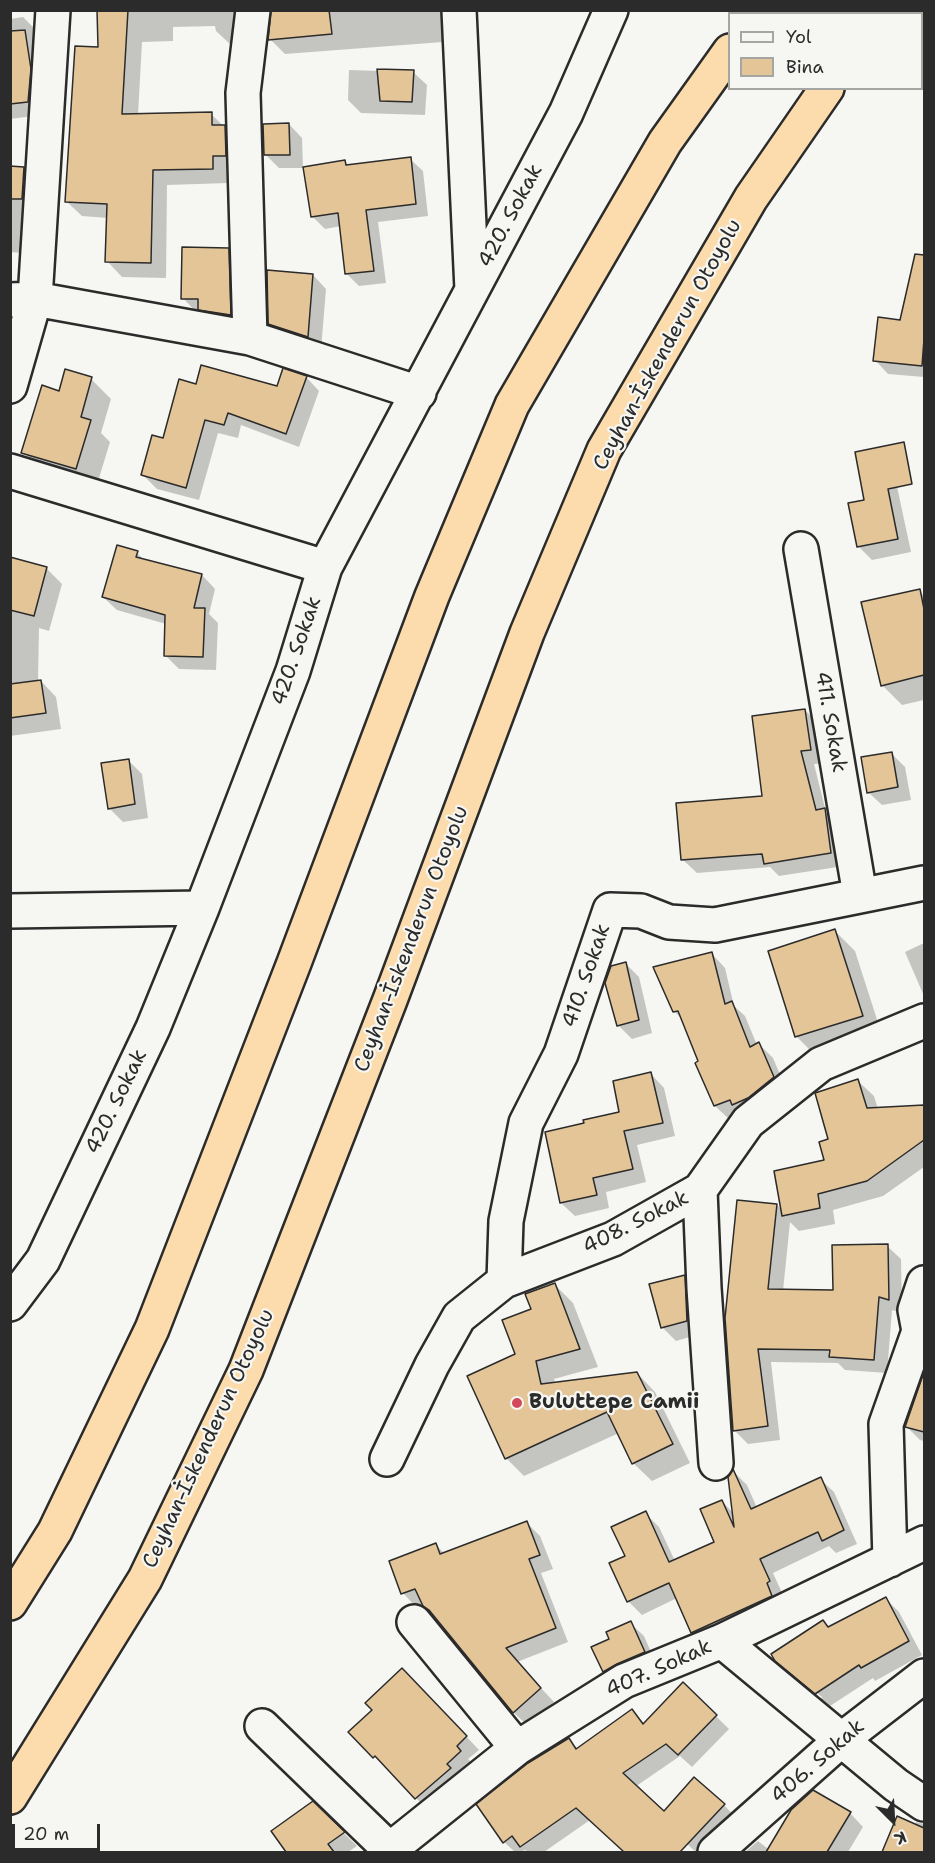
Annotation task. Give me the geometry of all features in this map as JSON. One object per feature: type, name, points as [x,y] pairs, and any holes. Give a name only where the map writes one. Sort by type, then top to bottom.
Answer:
[{"type":"highway","points":[[10,1603],[55,1531],[152,1329],[294,963],[432,596],[513,405],[665,142],[728,52]]},
{"type":"highway","name":"Ceyhan-İskenderun Otoyolu","points":[[10,1797],[145,1579],[246,1370],[390,1000],[527,633],[604,450],[751,198],[827,90]]},
{"type":"street","points":[[10,386],[23,299],[53,10]]},
{"type":"street","points":[[250,338],[243,93],[253,10]]},
{"type":"street","points":[[459,10],[472,290]]},
{"type":"street","name":"420. Sokak","points":[[10,1304],[43,1260],[153,1028],[202,908],[293,671],[325,567],[566,113],[611,10]]},
{"type":"street","points":[[23,299],[250,338],[419,393]]},
{"type":"street","points":[[10,471],[325,567]]},
{"type":"street","name":"411. Sokak","points":[[801,549],[860,895]]},
{"type":"street","name":"410. Sokak","points":[[504,1281],[506,1221],[526,1123],[561,1054],[610,910],[640,910],[669,922],[715,925],[924,883]]},
{"type":"street","points":[[10,911],[202,908]]},
{"type":"street","name":"408. Sokak","points":[[387,1459],[432,1365],[459,1317],[504,1281],[614,1239],[700,1190],[748,1122],[821,1064],[924,1021]]},
{"type":"street","points":[[700,1190],[716,1463]]},
{"type":"street","points":[[890,1560],[886,1424],[922,1333],[915,1310],[924,1283]]},
{"type":"street","name":"407. Sokak","points":[[389,1851],[517,1748],[624,1681],[722,1641],[924,1543]]},
{"type":"street","points":[[414,1622],[517,1748]]},
{"type":"street","points":[[722,1641],[896,1785],[924,1804]]},
{"type":"street","name":"406. Sokak","points":[[715,1852],[841,1740],[924,1676]]},
{"type":"street","points":[[262,1726],[389,1851]]},
{"type":"building","points":[[97,10],[128,10],[122,114],[212,112],[212,125],[225,125],[226,156],[213,156],[213,169],[153,170],[151,263],[105,262],[107,204],[65,202],[75,46],[98,47]]},
{"type":"building","points":[[271,10],[329,10],[332,34],[268,40]]},
{"type":"building","points":[[25,30],[31,69],[28,102],[10,104],[10,31]]},
{"type":"building","points":[[377,69],[414,70],[412,102],[380,101]]},
{"type":"building","points":[[289,123],[290,155],[264,155],[263,124]]},
{"type":"building","points":[[411,157],[416,204],[366,210],[374,271],[345,274],[338,213],[311,217],[303,167],[345,160],[346,165]]},
{"type":"building","points":[[10,166],[24,167],[22,199],[10,199]]},
{"type":"building","points":[[182,247],[229,248],[231,315],[198,310],[198,299],[181,299]]},
{"type":"building","points":[[915,254],[924,255],[922,366],[873,361],[878,317],[900,320]]},
{"type":"building","points":[[267,270],[313,274],[308,337],[268,324]]},
{"type":"building","points":[[201,365],[277,386],[283,368],[307,376],[286,434],[228,413],[224,425],[205,420],[186,488],[141,475],[152,435],[163,438],[179,379],[196,384]]},
{"type":"building","points":[[65,369],[92,377],[81,417],[91,420],[76,469],[21,453],[42,385],[59,391]]},
{"type":"building","points":[[904,442],[912,484],[888,489],[898,539],[857,547],[848,503],[864,500],[855,452]]},
{"type":"building","points":[[117,545],[138,551],[136,557],[202,574],[194,608],[205,608],[203,657],[164,656],[165,615],[102,597]]},
{"type":"building","points":[[10,557],[47,567],[34,616],[10,610]]},
{"type":"building","points":[[920,589],[924,609],[924,675],[881,686],[861,602]]},
{"type":"building","points":[[41,680],[46,713],[10,718],[10,684]]},
{"type":"building","points":[[805,709],[811,750],[801,751],[816,810],[825,808],[831,853],[764,864],[762,854],[681,860],[676,803],[762,796],[752,716]]},
{"type":"building","points":[[892,752],[898,787],[867,793],[861,757]]},
{"type":"building","points":[[129,759],[135,804],[108,809],[101,763]]},
{"type":"building","points":[[835,929],[863,1016],[795,1037],[768,951]]},
{"type":"building","points":[[712,952],[725,1004],[732,1001],[750,1047],[759,1042],[774,1077],[748,1098],[732,1105],[730,1100],[714,1106],[695,1063],[698,1061],[678,1011],[673,1012],[653,967]]},
{"type":"building","points":[[626,962],[639,1020],[617,1026],[605,983],[611,966]]},
{"type":"building","points":[[651,1072],[663,1123],[624,1131],[633,1169],[593,1178],[597,1195],[560,1203],[545,1132],[619,1112],[613,1081]]},
{"type":"building","points":[[858,1079],[867,1108],[924,1105],[924,1140],[867,1181],[818,1194],[820,1208],[782,1216],[774,1171],[824,1160],[819,1142],[828,1139],[815,1093]]},
{"type":"building","points":[[737,1200],[777,1204],[768,1289],[833,1290],[832,1245],[888,1244],[889,1300],[879,1297],[874,1360],[829,1357],[830,1350],[758,1349],[768,1426],[733,1431],[725,1318]]},
{"type":"building","points":[[685,1275],[687,1321],[661,1328],[649,1284]]},
{"type":"building","points":[[555,1283],[580,1349],[536,1361],[541,1384],[637,1372],[673,1444],[632,1464],[607,1412],[505,1459],[467,1376],[515,1354],[502,1320],[531,1309],[525,1294]]},
{"type":"building","points":[[924,1372],[924,1432],[905,1427]]},
{"type":"building","points":[[733,1469],[751,1509],[821,1477],[844,1530],[822,1541],[818,1532],[760,1559],[770,1581],[767,1583],[772,1596],[691,1633],[669,1583],[627,1602],[609,1563],[625,1556],[611,1527],[646,1511],[669,1562],[714,1542],[700,1509],[722,1500],[734,1527],[728,1477]]},
{"type":"building","points":[[527,1521],[540,1555],[529,1559],[556,1628],[506,1648],[541,1688],[513,1713],[429,1610],[423,1606],[415,1589],[401,1594],[389,1561],[436,1543],[440,1554]]},
{"type":"building","points":[[886,1597],[909,1641],[861,1668],[859,1665],[815,1694],[775,1661],[771,1654],[823,1620],[828,1627]]},
{"type":"building","points":[[631,1621],[645,1652],[603,1672],[591,1647],[609,1639],[606,1632]]},
{"type":"building","points":[[402,1668],[467,1736],[457,1746],[461,1751],[447,1764],[451,1768],[415,1799],[375,1756],[373,1758],[348,1732],[372,1710],[365,1703]]},
{"type":"building","points":[[683,1682],[717,1715],[678,1755],[666,1744],[623,1773],[664,1811],[694,1777],[725,1804],[680,1852],[624,1852],[576,1808],[520,1847],[512,1836],[503,1843],[476,1804],[528,1763],[569,1738],[576,1749],[632,1709],[643,1724]]},
{"type":"building","points":[[813,1790],[851,1812],[827,1852],[766,1852],[791,1810]]},
{"type":"building","points":[[313,1801],[345,1832],[328,1844],[334,1852],[286,1852],[271,1831]]},
{"type":"building","points":[[897,1816],[924,1828],[924,1852],[882,1852]]},
{"type":"place","name":"Buluttepe Camii","points":[[517,1403]]}]
